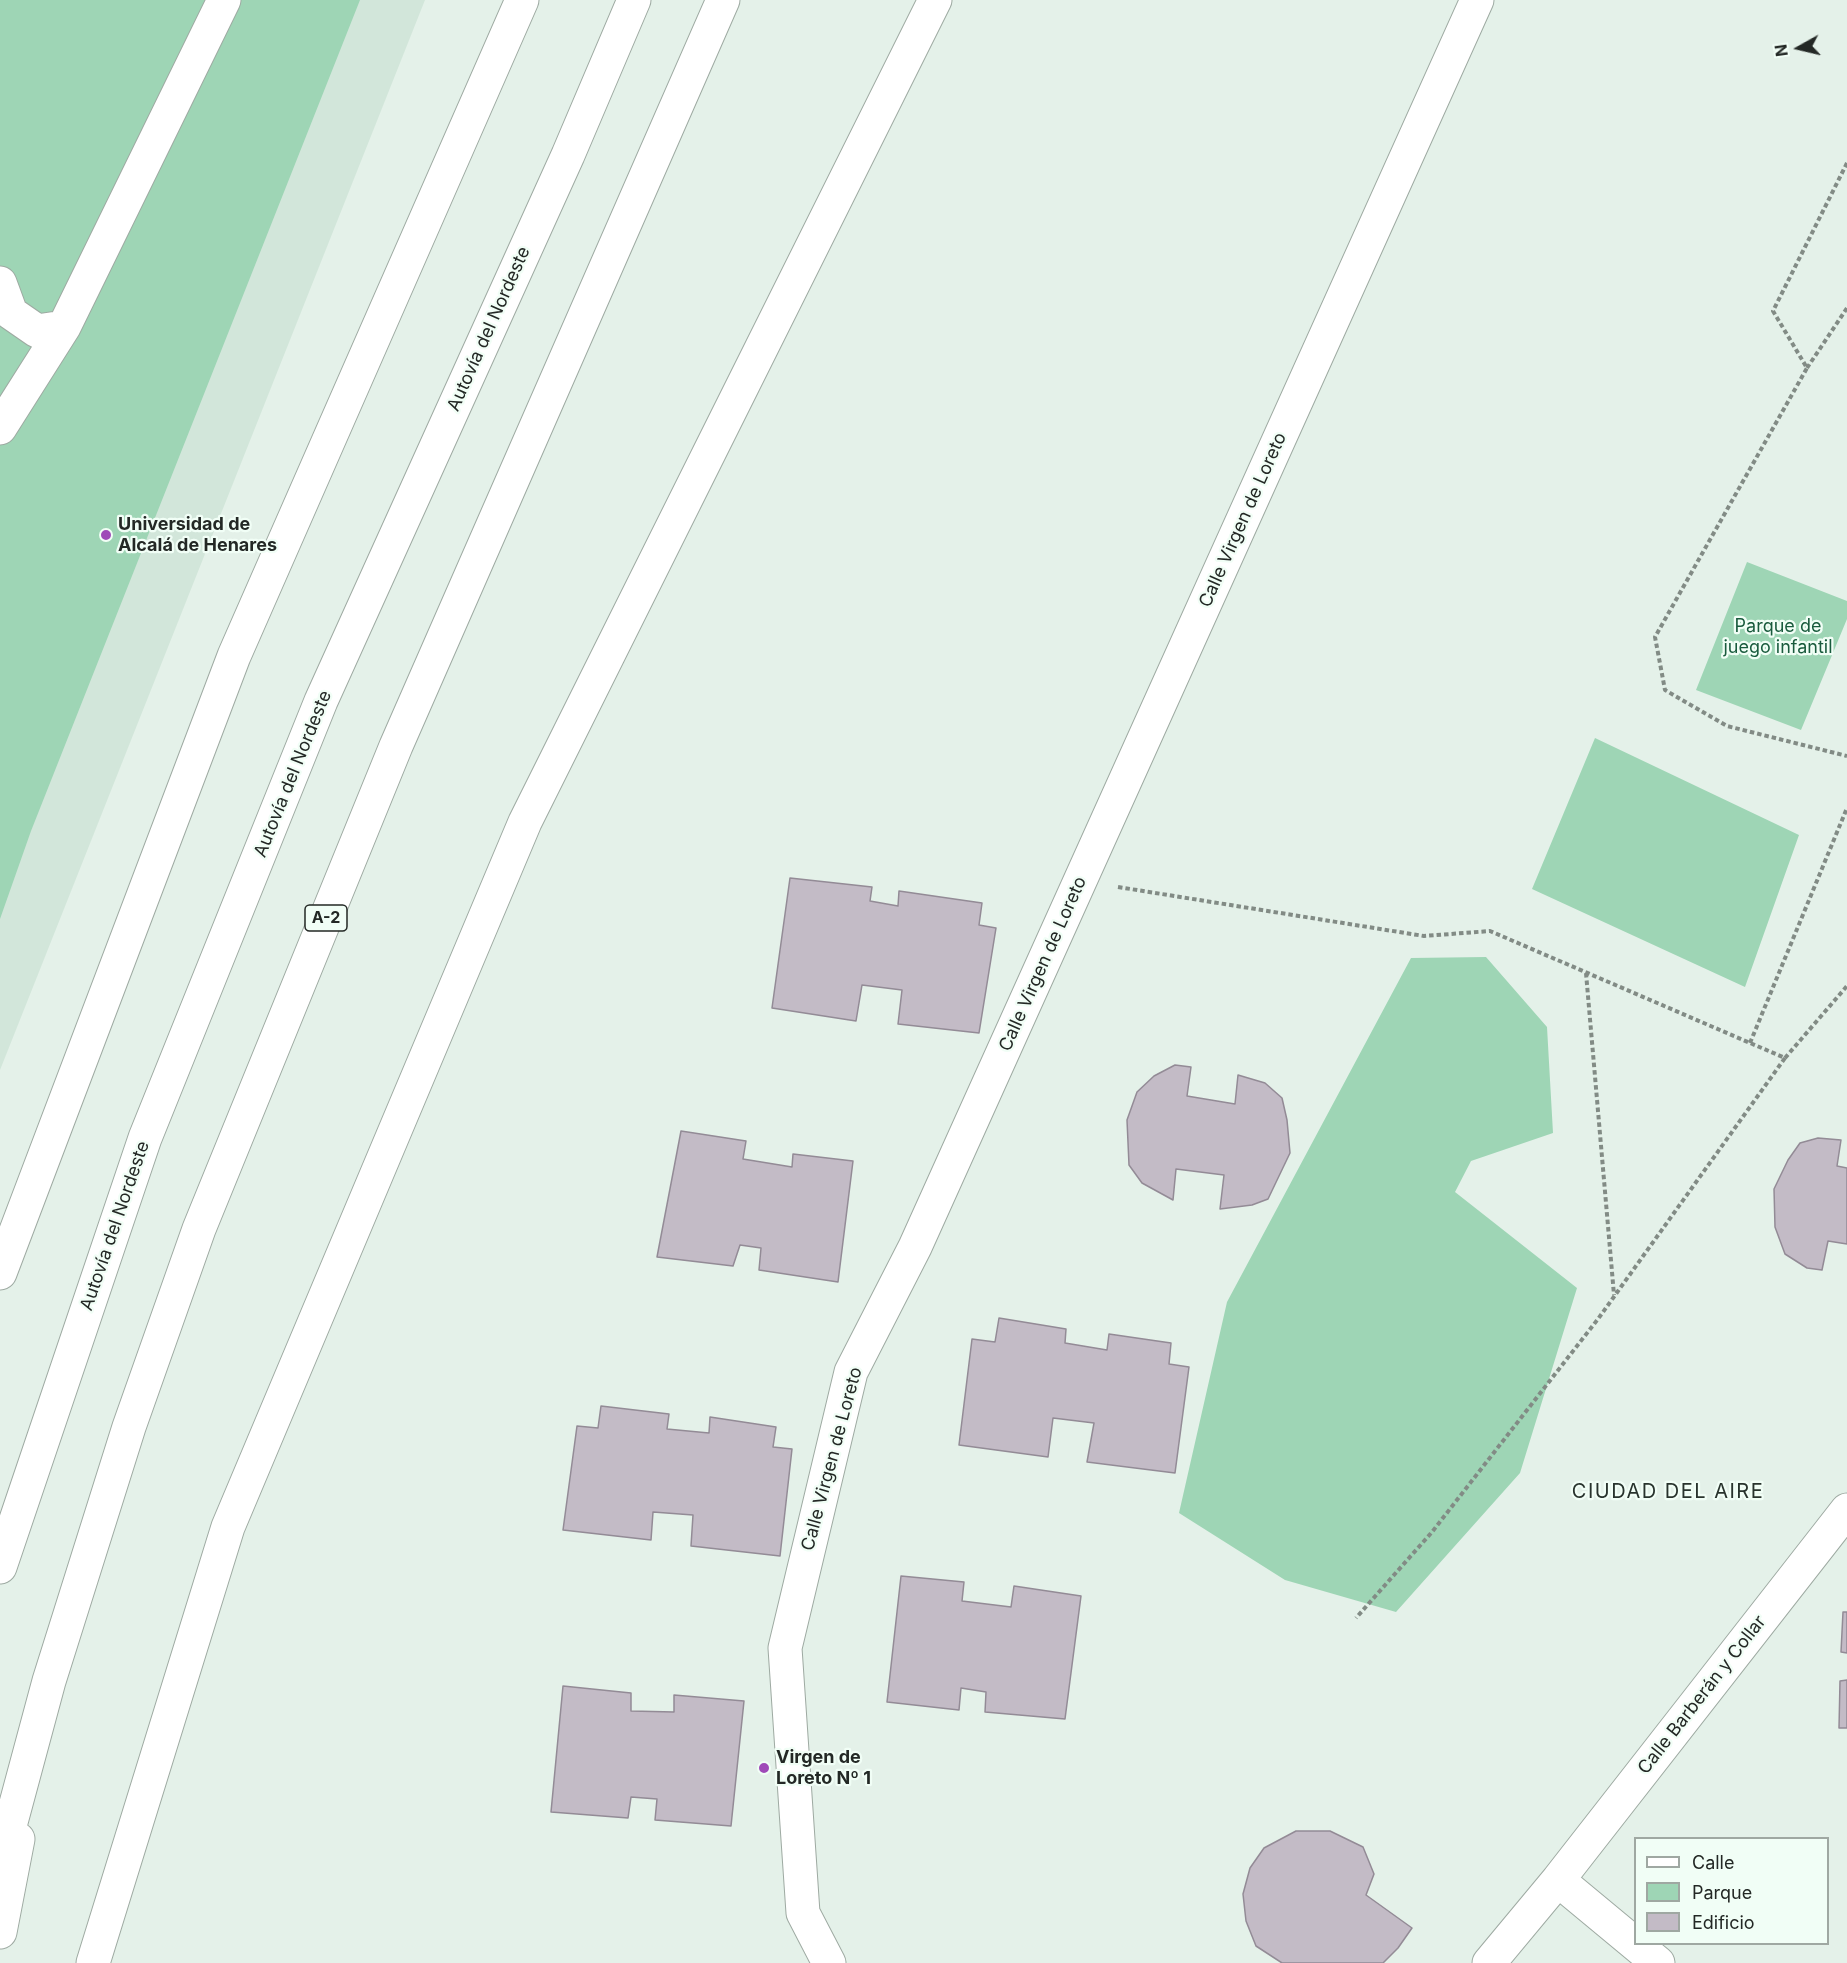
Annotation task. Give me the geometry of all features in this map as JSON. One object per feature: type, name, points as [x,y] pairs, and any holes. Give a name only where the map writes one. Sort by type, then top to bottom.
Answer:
[{"type":"main road","points":[[0,428],[64,327],[224,0]]},
{"type":"main road","points":[[0,1273],[234,656],[522,0]]},
{"type":"main road","name":"Autovía del Nordeste","points":[[0,1567],[145,1138],[308,734],[568,155],[634,0]]},
{"type":"main road","name":"A-2","points":[[0,1863],[49,1681],[129,1428],[204,1218],[396,746],[723,0]]},
{"type":"main road","points":[[93,1963],[228,1527],[525,822],[935,0]]},
{"type":"main road","name":"Calle Virgen de Loreto","points":[[828,1963],[803,1912],[785,1648],[851,1372],[915,1247],[1477,0]]},
{"type":"main road","points":[[0,283],[11,313],[37,331],[64,327]]},
{"type":"main road","name":"Calle Barberán y Collar","points":[[1490,1963],[1558,1880],[1847,1510]]},
{"type":"main road","points":[[0,1932],[49,1681]]},
{"type":"main road","points":[[1558,1880],[1634,1943]]},
{"type":"main road","points":[[1636,1945],[1658,1963]]},
{"type":"path","points":[[1807,368],[1773,311],[1847,164]]},
{"type":"path","points":[[1847,308],[1807,368],[1655,637],[1665,690],[1726,726],[1847,756]]},
{"type":"path","points":[[1750,1043],[1847,808]]},
{"type":"path","points":[[1075,892],[1120,887],[1424,936],[1490,931],[1785,1058]]},
{"type":"path","points":[[1586,972],[1614,1296]]},
{"type":"path","points":[[1356,1618],[1432,1532],[1614,1296],[1785,1058],[1847,986]]},
{"type":"shaded area","name":"Universidad de Alcalá de Henares","points":[[0,0],[425,0],[0,1070]]},
{"type":"green space","name":"Universidad de Alcalá de Henares","points":[[0,0],[360,0],[31,831],[0,919]]},
{"type":"green space","name":"Parque de juego infantil","points":[[1747,562],[1847,601],[1847,619],[1801,730],[1696,690]]},
{"type":"green space","points":[[1595,738],[1799,835],[1745,987],[1532,889]]},
{"type":"green space","points":[[1486,957],[1547,1027],[1553,1133],[1471,1161],[1455,1192],[1577,1288],[1520,1473],[1396,1612],[1285,1580],[1179,1513],[1227,1302],[1411,958]]},
{"type":"building","points":[[790,878],[872,887],[870,901],[898,906],[899,891],[982,903],[979,925],[996,928],[979,1033],[898,1024],[902,990],[862,985],[856,1021],[772,1008]]},
{"type":"building","points":[[1175,1065],[1191,1067],[1187,1096],[1235,1104],[1238,1075],[1265,1083],[1282,1098],[1290,1153],[1268,1199],[1252,1205],[1220,1209],[1224,1175],[1176,1169],[1173,1200],[1142,1183],[1129,1165],[1127,1120],[1137,1092],[1154,1076]]},
{"type":"building","points":[[681,1131],[746,1141],[743,1159],[792,1167],[793,1154],[853,1161],[838,1282],[759,1270],[761,1248],[740,1245],[733,1266],[657,1257]]},
{"type":"building","points":[[1818,1138],[1841,1140],[1837,1166],[1847,1168],[1847,1244],[1828,1241],[1822,1270],[1807,1268],[1785,1254],[1775,1227],[1774,1189],[1788,1160],[1800,1143]]},
{"type":"building","points":[[999,1318],[1066,1329],[1065,1343],[1107,1350],[1109,1334],[1171,1343],[1169,1364],[1189,1367],[1175,1473],[1087,1462],[1094,1423],[1053,1418],[1048,1457],[959,1445],[972,1339],[995,1342]]},
{"type":"building","points":[[601,1406],[669,1414],[667,1429],[709,1433],[710,1417],[776,1427],[773,1447],[792,1449],[780,1556],[691,1546],[693,1515],[653,1512],[651,1540],[563,1530],[577,1426],[598,1428]]},
{"type":"building","points":[[901,1576],[964,1582],[962,1601],[1011,1607],[1014,1586],[1081,1596],[1065,1719],[985,1712],[986,1692],[961,1688],[959,1710],[887,1702]]},
{"type":"building","points":[[1843,1612],[1847,1612],[1847,1653],[1841,1652]]},
{"type":"building","points":[[1847,1680],[1847,1728],[1839,1728],[1840,1681]]},
{"type":"building","points":[[563,1686],[631,1693],[631,1711],[674,1712],[674,1695],[744,1701],[731,1826],[655,1820],[657,1799],[631,1797],[628,1818],[551,1812]]},
{"type":"building","points":[[1296,1831],[1330,1831],[1363,1847],[1374,1874],[1366,1895],[1412,1928],[1398,1948],[1383,1963],[1282,1963],[1256,1946],[1246,1921],[1243,1894],[1250,1868],[1264,1848]]},
{"type":"place","name":"Universidad de Alcalá de Henares","points":[[106,535]]},
{"type":"place","name":"Virgen de Loreto Nº 1","points":[[764,1768]]},
{"type":"district","name":"CIUDAD DEL AIRE","points":[[1668,1492]]}]
